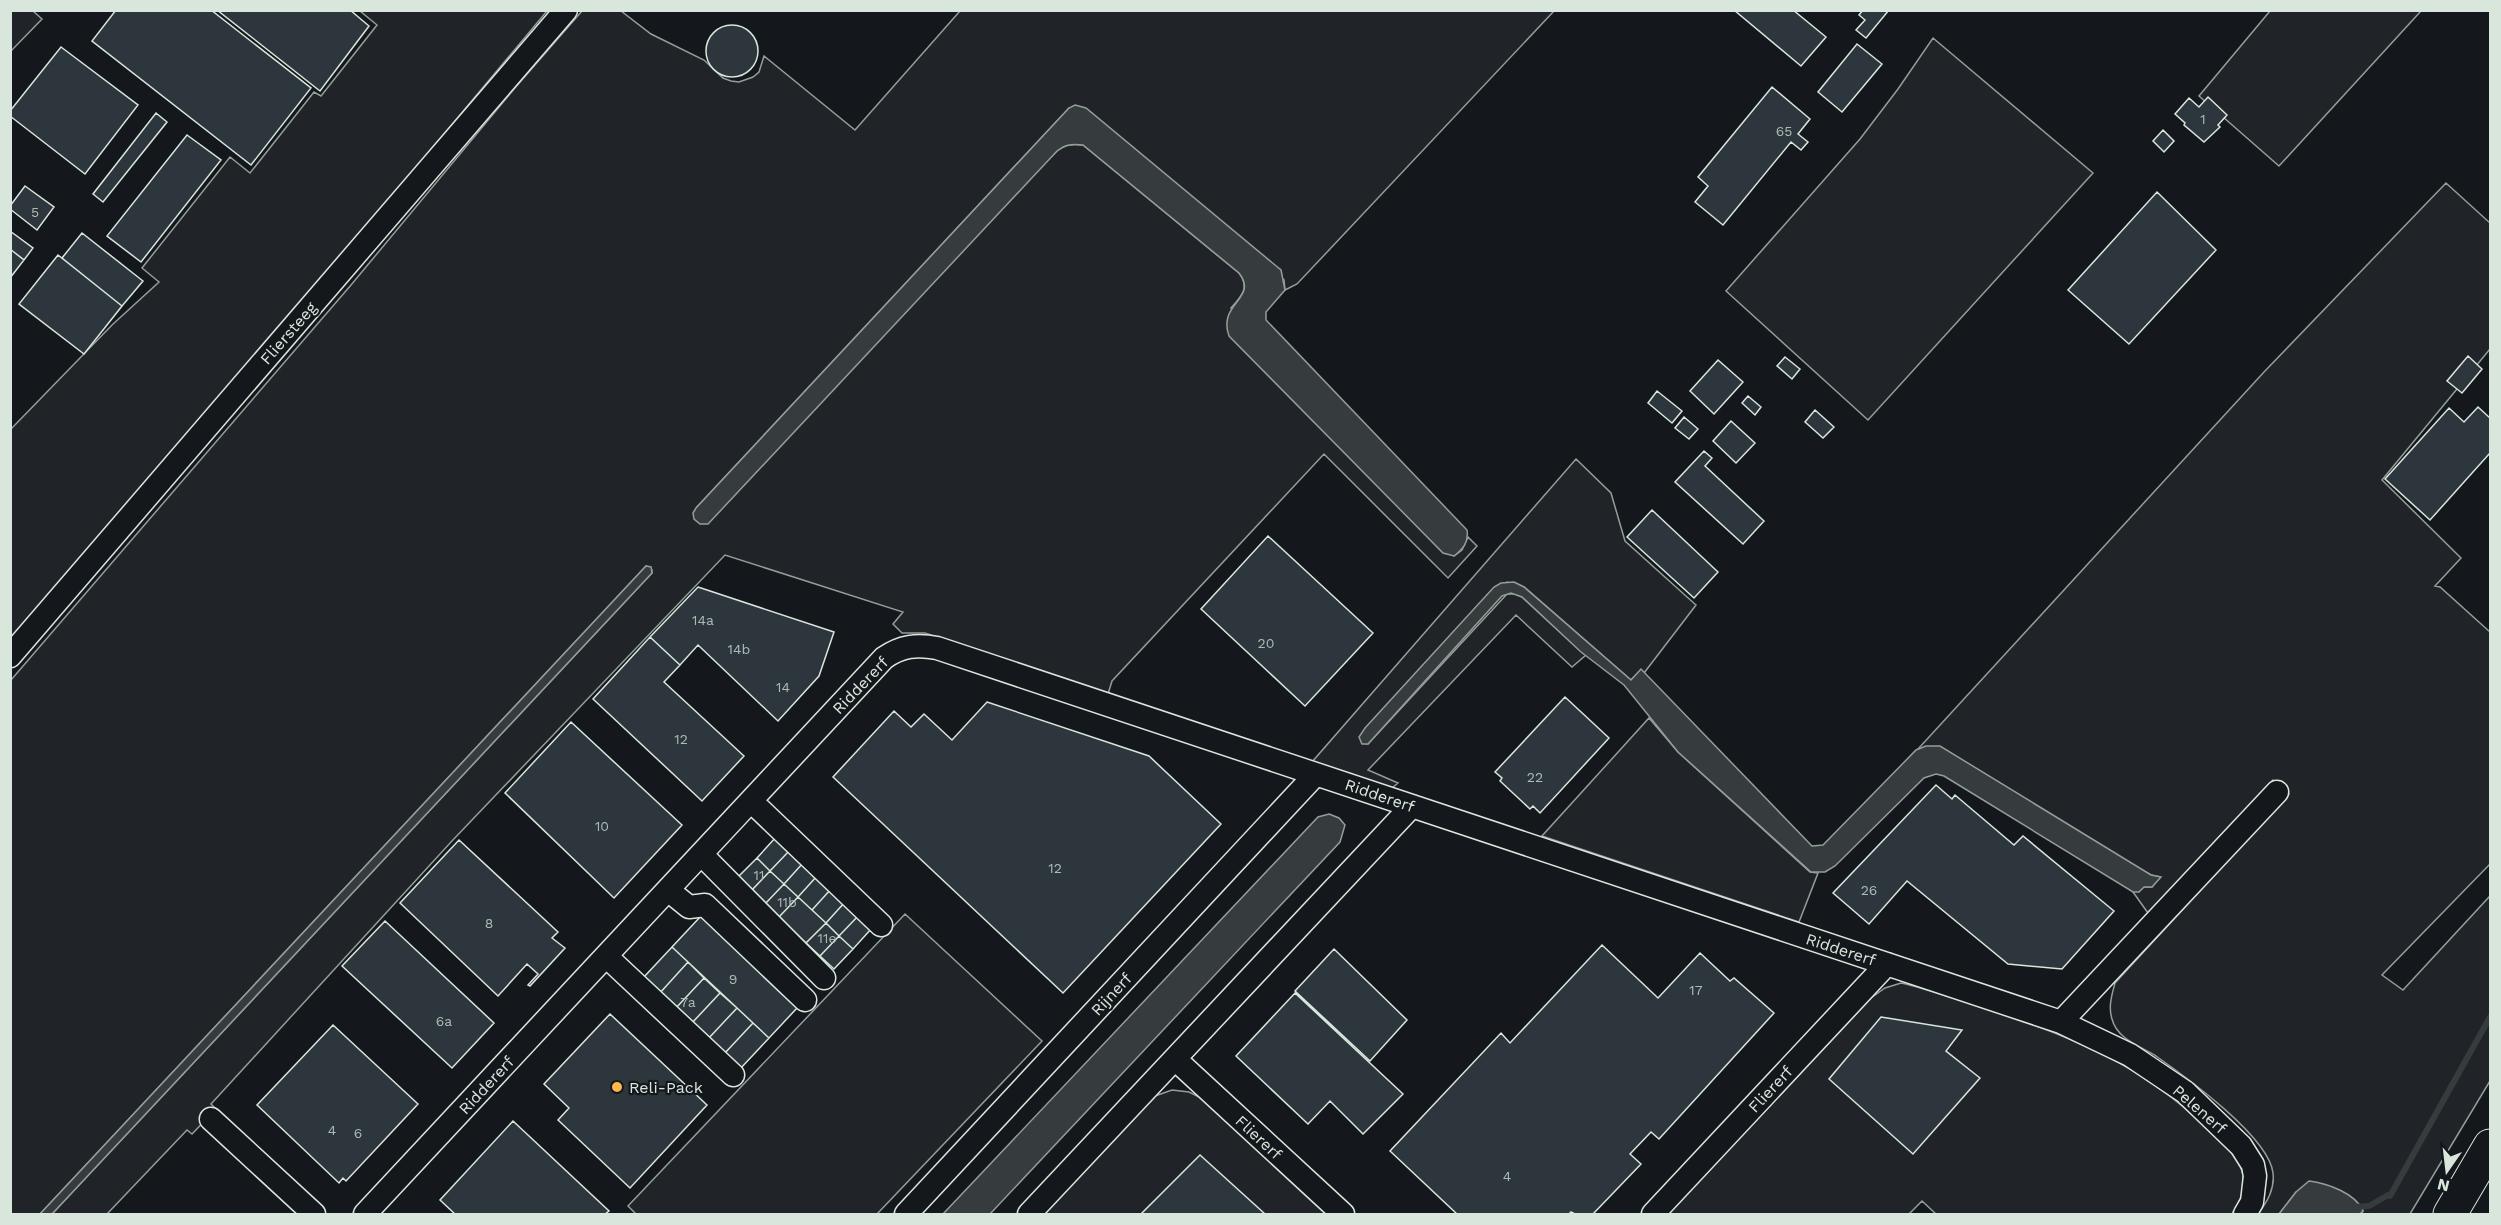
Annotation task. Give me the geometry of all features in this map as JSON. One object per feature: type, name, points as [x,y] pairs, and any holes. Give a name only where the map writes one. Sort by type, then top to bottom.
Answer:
[{"type":"highway","points":[[2450,1215],[2490,1146]]},
{"type":"street","name":"Fliersteeg","points":[[10,656],[566,10]]},
{"type":"street","name":"Riddererf","points":[[365,1215],[884,658],[899,649],[912,646],[937,648],[2061,1022]]},
{"type":"street","name":"Rijnerf","points":[[906,1215],[1317,774]]},
{"type":"street","points":[[2061,1022],[2277,792]]},
{"type":"street","points":[[751,801],[881,925]]},
{"type":"street","points":[[1029,1215],[1412,806]]},
{"type":"street","points":[[702,854],[824,978]]},
{"type":"street","points":[[668,890],[689,907],[705,905],[805,1000]]},
{"type":"street","points":[[606,956],[733,1075]]},
{"type":"street","name":"Fliererf","points":[[1653,1215],[1887,964]]},
{"type":"street","name":"Pelenerf","points":[[2061,1022],[2130,1055],[2185,1092],[2241,1146],[2253,1165],[2255,1176],[2252,1202],[2245,1215]]},
{"type":"street","name":"Fliererf","points":[[1175,1059],[1343,1215]]},
{"type":"street","points":[[211,1119],[314,1215]]},
{"type":"shaded area","points":[[11,10],[33,11],[42,19],[11,51]]},
{"type":"shaded area","points":[[360,11],[547,11],[383,207],[11,641],[11,429],[112,325],[159,282],[142,268],[230,157],[250,173],[314,92],[321,96],[377,25]]},
{"type":"shaded area","points":[[582,11],[621,11],[651,34],[704,60],[723,78],[731,81],[739,82],[753,77],[759,72],[764,56],[855,130],[960,11],[1554,11],[1297,284],[1285,290],[1284,280],[1069,108],[696,508],[1057,151],[1066,146],[1083,145],[1239,273],[1244,287],[1231,308],[1454,556],[1462,550],[1468,537],[1477,546],[1448,578],[1324,454],[1112,681],[1108,694],[925,633],[902,633],[893,624],[903,612],[725,555],[451,842],[211,1104],[216,1109],[192,1134],[187,1130],[107,1214],[52,1214],[652,573],[652,570],[646,566],[40,1214],[11,1214],[11,680],[351,285]]},
{"type":"shaded area","points":[[2270,11],[2421,11],[2279,166],[2199,96]]},
{"type":"shaded area","points":[[1933,38],[2093,173],[1868,420],[1726,291],[1860,139]]},
{"type":"shaded area","points":[[1075,105],[1086,108],[1281,270],[1285,290],[1266,312],[1266,320],[1467,530],[1463,548],[1454,556],[1443,553],[1229,336],[1228,316],[1244,289],[1244,282],[1239,273],[1083,145],[1066,146],[1057,151],[708,524],[700,524],[694,519],[693,513],[696,508],[1069,108]]},
{"type":"shaded area","points":[[2446,183],[2490,223],[2490,349],[2382,480],[2461,558],[2435,586],[2440,587],[2490,632],[2490,864],[2382,975],[2403,990],[2490,896],[2490,1081],[2410,1214],[2360,1214],[2363,1211],[2361,1205],[2296,1192],[2279,1214],[2258,1214],[2270,1195],[2273,1173],[2268,1158],[2257,1142],[2224,1109],[2186,1078],[2156,1056],[2124,1037],[2115,1026],[2110,1005],[2115,983],[2289,794],[2273,780],[2148,913],[2133,892],[2144,887],[2152,887],[2160,877],[2151,875],[1918,749],[2264,372]]},
{"type":"shaded area","points":[[1576,459],[1611,493],[1625,541],[1696,605],[1644,673],[1641,670],[1631,680],[1524,587],[1507,582],[1362,743],[1368,744],[1507,594],[1522,597],[1586,655],[1572,667],[1516,615],[1368,770],[1398,783],[1392,788],[1312,762]]},
{"type":"shaded area","points":[[646,566],[651,567],[652,573],[52,1214],[40,1214]]},
{"type":"shaded area","points":[[1514,582],[1524,587],[1631,680],[1641,669],[1812,846],[1823,845],[1916,750],[1926,746],[1940,746],[2151,875],[2161,877],[2152,887],[2144,887],[2139,892],[2133,892],[1944,776],[1936,774],[1924,778],[1835,866],[1825,872],[1811,872],[1678,752],[1624,685],[1581,652],[1522,597],[1511,593],[1502,596],[1368,744],[1362,744],[1359,737],[1365,728],[1494,587],[1501,583]]},
{"type":"shaded area","points":[[1649,718],[1678,752],[1810,872],[1818,873],[1799,922],[1542,836]]},
{"type":"shaded area","points":[[1329,814],[1339,818],[1345,825],[1340,842],[990,1214],[943,1214],[1318,817]]},
{"type":"shaded area","points":[[905,914],[1042,1041],[877,1214],[636,1214],[628,1206]]},
{"type":"shaded area","points":[[1901,983],[2046,1029],[2102,1054],[2155,1085],[2206,1127],[2234,1156],[2240,1166],[2243,1187],[2240,1200],[2232,1214],[1936,1214],[1922,1201],[1909,1214],[1668,1214],[1871,998],[1885,988]]},
{"type":"shaded area","points":[[1172,1090],[1189,1092],[1203,1099],[1327,1214],[1041,1214],[1155,1096]]},
{"type":"shaded area","points":[[2309,1181],[2324,1184],[2347,1194],[2363,1211],[2360,1214],[2279,1214],[2296,1192]]},
{"type":"building","points":[[116,10],[211,10],[311,88],[251,165],[92,41]]},
{"type":"building","points":[[217,10],[350,10],[369,26],[320,91]]},
{"type":"building","points":[[1734,10],[1793,10],[1826,37],[1801,66]]},
{"type":"building","points":[[1863,10],[1889,10],[1866,38],[1856,30],[1865,20],[1859,15]]},
{"type":"building","points":[[732,25],[742,27],[750,33],[756,41],[758,51],[756,61],[750,69],[742,75],[732,77],[722,75],[714,69],[708,61],[706,51],[708,41],[714,33],[722,27]]},
{"type":"building","points":[[1857,44],[1882,64],[1842,112],[1818,92]]},
{"type":"building","points":[[61,47],[138,105],[85,174],[10,116],[10,111]]},
{"type":"building","points":[[1772,87],[1810,119],[1798,134],[1808,142],[1801,150],[1791,142],[1723,225],[1695,202],[1708,186],[1698,177]]},
{"type":"building","points":[[2208,97],[2227,115],[2218,125],[2220,127],[2204,142],[2175,114],[2189,98],[2199,107]]},
{"type":"building","points":[[156,113],[167,122],[103,202],[93,194]]},
{"type":"building","points":[[2163,130],[2174,141],[2164,152],[2153,141]]},
{"type":"building","points":[[187,135],[221,160],[141,262],[107,236]]},
{"type":"building","points":[[25,186],[54,207],[37,230],[10,209]]},
{"type":"building","points":[[2157,192],[2216,250],[2129,344],[2068,290]]},
{"type":"building","points":[[10,231],[33,248],[24,260],[10,249]]},
{"type":"building","points":[[82,233],[143,281],[122,306],[62,258]]},
{"type":"building","points":[[10,249],[24,260],[10,278]]},
{"type":"building","points":[[58,255],[122,306],[84,354],[19,304]]},
{"type":"building","points":[[2468,356],[2482,369],[2462,393],[2447,381]]},
{"type":"building","points":[[1785,357],[1800,369],[1792,379],[1777,366]]},
{"type":"building","points":[[1718,360],[1743,382],[1714,414],[1690,391]]},
{"type":"building","points":[[1657,391],[1682,411],[1672,423],[1648,403]]},
{"type":"building","points":[[1748,396],[1761,407],[1755,415],[1742,403]]},
{"type":"building","points":[[2478,407],[2490,418],[2490,453],[2430,520],[2385,479],[2449,408],[2464,422]]},
{"type":"building","points":[[1815,410],[1834,427],[1823,438],[1805,422]]},
{"type":"building","points":[[1684,417],[1698,429],[1689,439],[1675,428]]},
{"type":"building","points":[[1731,421],[1755,443],[1736,463],[1713,441]]},
{"type":"building","points":[[1704,451],[1712,458],[1705,466],[1764,521],[1743,544],[1675,482]]},
{"type":"building","points":[[1652,510],[1718,572],[1694,598],[1627,537]]},
{"type":"building","points":[[1268,536],[1373,633],[1305,706],[1201,609]]},
{"type":"building","points":[[698,587],[834,632],[819,676],[778,721],[698,645],[680,665],[650,637]]},
{"type":"building","points":[[650,637],[680,665],[664,682],[744,756],[702,801],[593,699]]},
{"type":"building","points":[[1565,697],[1609,738],[1540,813],[1533,806],[1530,809],[1500,781],[1502,778],[1495,772]]},
{"type":"building","points":[[987,702],[1149,756],[1221,824],[1063,993],[833,777],[894,711],[911,727],[924,714],[952,740]]},
{"type":"building","points":[[571,722],[682,825],[614,898],[505,793]]},
{"type":"building","points":[[1936,785],[1952,799],[1955,795],[2014,845],[2023,836],[2114,911],[2062,969],[2008,964],[1907,881],[1869,924],[1833,893]]},
{"type":"building","points":[[776,837],[790,850],[770,871],[757,858]]},
{"type":"building","points":[[459,840],[558,932],[552,938],[565,948],[530,986],[528,985],[538,974],[527,964],[498,996],[400,903]]},
{"type":"building","points":[[790,850],[803,863],[784,884],[770,871]]},
{"type":"building","points":[[757,858],[770,871],[751,891],[737,878]]},
{"type":"building","points":[[803,863],[817,876],[798,897],[784,884]]},
{"type":"building","points":[[770,871],[784,884],[765,904],[751,891]]},
{"type":"building","points":[[817,876],[831,889],[812,910],[798,897]]},
{"type":"building","points":[[784,884],[798,897],[779,917],[765,904]]},
{"type":"building","points":[[831,889],[845,902],[826,923],[812,910]]},
{"type":"building","points":[[798,897],[826,923],[806,943],[779,917]]},
{"type":"building","points":[[845,902],[859,915],[839,936],[826,923]]},
{"type":"building","points":[[859,915],[872,928],[853,949],[839,936]]},
{"type":"building","points":[[701,916],[798,1007],[769,1038],[672,947]]},
{"type":"building","points":[[385,921],[494,1023],[452,1068],[342,966]]},
{"type":"building","points":[[826,923],[839,936],[820,956],[806,943]]},
{"type":"building","points":[[839,936],[853,949],[834,969],[820,956]]},
{"type":"building","points":[[1602,945],[1658,998],[1700,953],[1730,981],[1734,978],[1774,1013],[1659,1139],[1651,1132],[1630,1154],[1641,1164],[1593,1214],[1571,1212],[1569,1214],[1457,1214],[1390,1151],[1501,1033],[1510,1043]]},
{"type":"building","points":[[672,947],[688,962],[659,994],[643,978]]},
{"type":"building","points":[[1334,949],[1407,1020],[1370,1061],[1295,991]]},
{"type":"building","points":[[688,962],[704,978],[675,1009],[659,994]]},
{"type":"building","points":[[704,978],[720,993],[691,1024],[675,1009]]},
{"type":"building","points":[[720,993],[737,1008],[708,1039],[691,1024]]},
{"type":"building","points":[[1295,993],[1403,1094],[1363,1134],[1330,1101],[1308,1124],[1236,1056]]},
{"type":"building","points":[[737,1008],[753,1023],[724,1054],[708,1039]]},
{"type":"building","points":[[610,1014],[707,1105],[630,1188],[558,1120],[569,1108],[544,1084]]},
{"type":"building","points":[[1881,1017],[1962,1030],[1946,1051],[1980,1078],[1913,1154],[1829,1079]]},
{"type":"building","points":[[753,1023],[769,1038],[740,1069],[724,1054]]},
{"type":"building","points":[[333,1025],[418,1104],[346,1181],[343,1178],[339,1183],[257,1105]]},
{"type":"building","points":[[513,1121],[609,1211],[605,1214],[455,1214],[440,1200]]},
{"type":"building","points":[[1200,1155],[1265,1214],[1141,1214]]},
{"type":"waterway","points":[[2354,1207],[2369,1206],[2390,1196],[2490,1017]]},
{"type":"place","name":"Reli-Pack","points":[[617,1087]]}]
